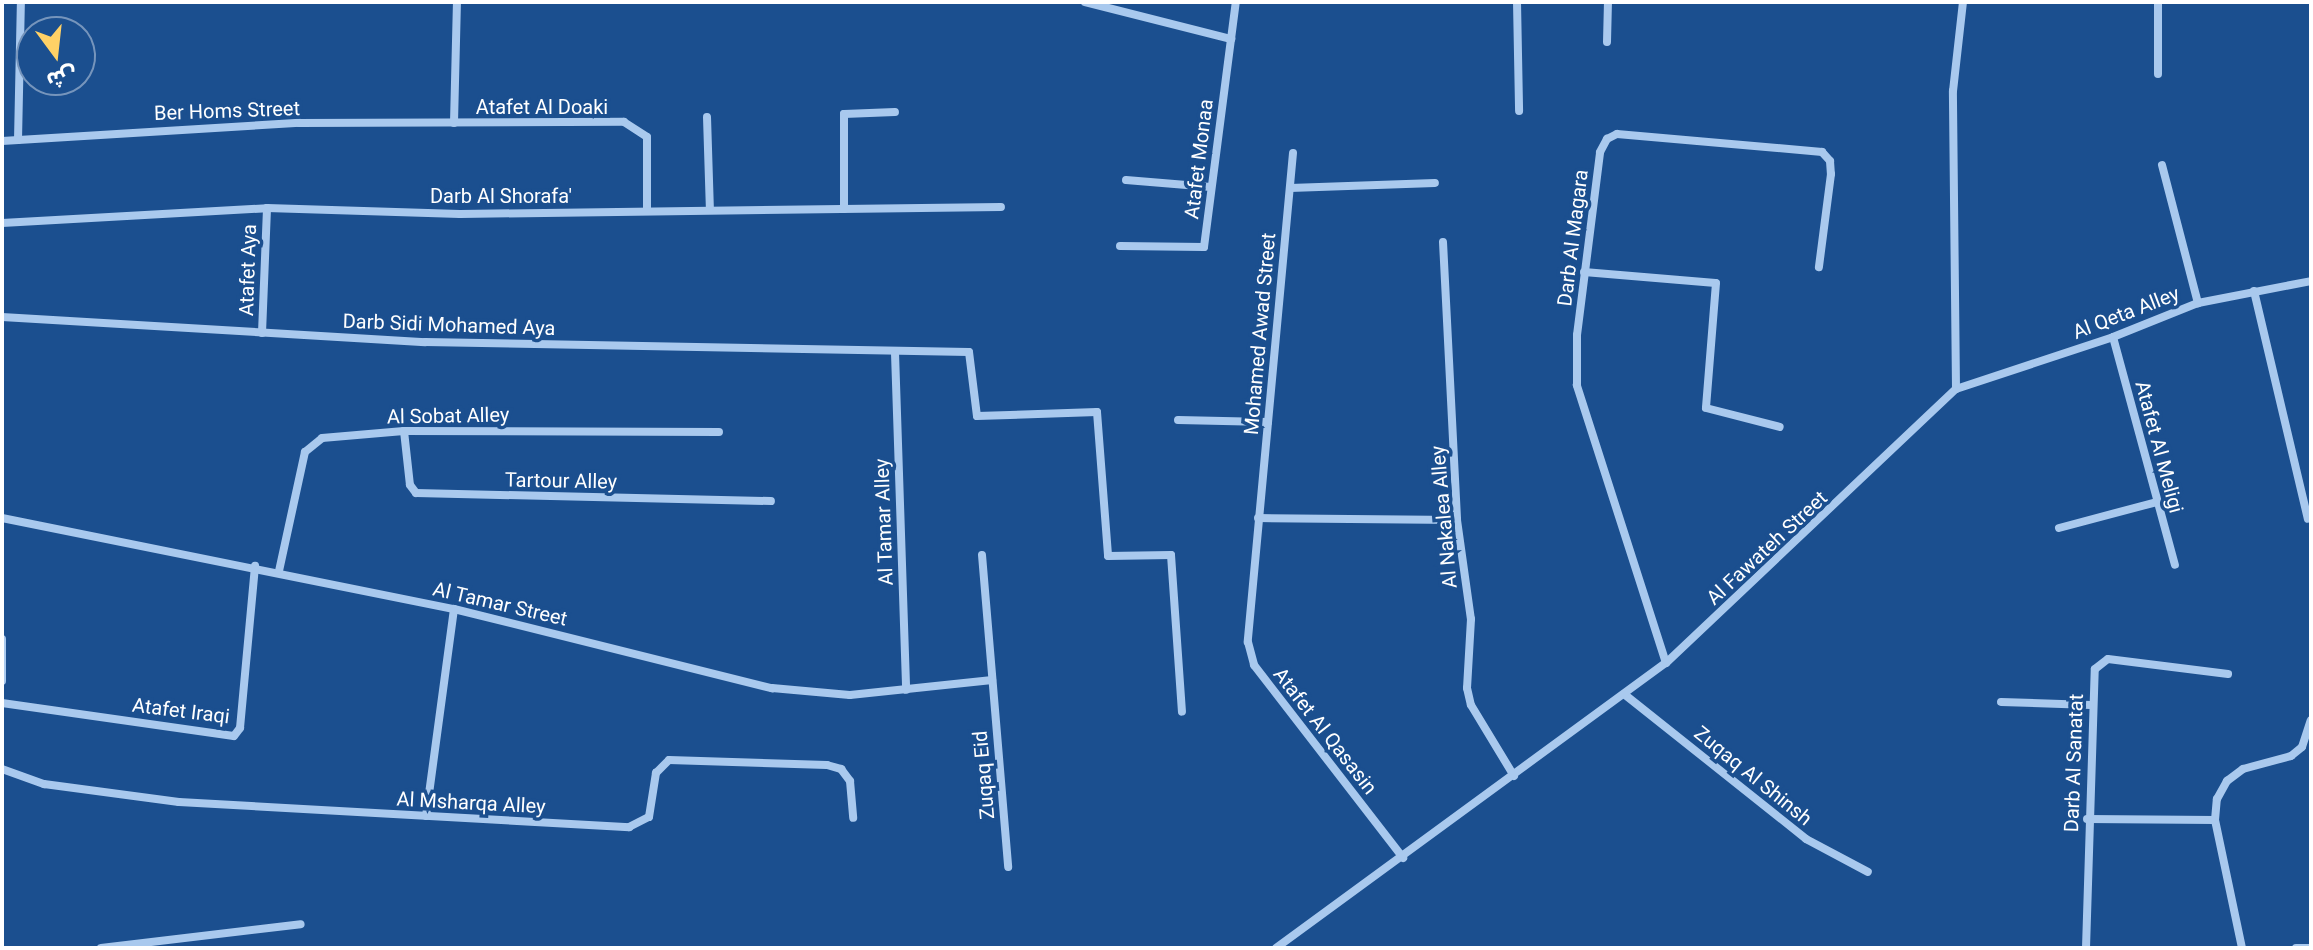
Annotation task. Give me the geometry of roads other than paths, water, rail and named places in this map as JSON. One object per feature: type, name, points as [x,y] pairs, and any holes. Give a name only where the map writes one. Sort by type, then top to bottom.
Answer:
[{"type":"street","points":[[18,140],[21,2]]},
{"type":"street","points":[[454,123],[457,2]]},
{"type":"street","points":[[1085,2],[1231,39]]},
{"type":"street","name":"Atafet Monaa","points":[[1120,246],[1204,247],[1236,2]]},
{"type":"street","points":[[1517,2],[1519,111]]},
{"type":"street","points":[[1607,42],[1608,2]]},
{"type":"street","points":[[1956,389],[1953,91],[1963,2]]},
{"type":"street","points":[[2158,2],[2158,74]]},
{"type":"street","points":[[844,209],[844,114],[895,112]]},
{"type":"street","points":[[707,117],[710,210]]},
{"type":"street","name":"Ber Homs Street","points":[[2,141],[299,123],[454,123]]},
{"type":"street","name":"Atafet Al Doaki","points":[[454,123],[637,126],[649,150],[647,211]]},
{"type":"street","name":"Darb Al Magara","points":[[1666,663],[1582,410],[1575,360],[1600,152],[1607,139],[1617,134],[1822,152],[1830,161],[1831,174],[1819,267]]},
{"type":"street","name":"Mohamed Awad Street","points":[[1258,518],[1293,153]]},
{"type":"street","points":[[2162,165],[2198,303]]},
{"type":"street","points":[[1126,180],[1211,187]]},
{"type":"street","points":[[1290,188],[1435,183]]},
{"type":"street","name":"Darb Al Shorafa'","points":[[2,223],[267,208],[647,211],[1001,207]]},
{"type":"street","name":"Atafet Aya","points":[[262,333],[267,208]]},
{"type":"street","name":"Al Nakalea Alley","points":[[1443,242],[1457,520],[1471,619],[1467,688],[1471,705],[1514,776]]},
{"type":"street","points":[[1584,272],[1716,283],[1705,401],[1712,413],[1780,427]]},
{"type":"street","name":"Al Qeta Alley","points":[[1956,389],[2113,337],[2198,303],[2311,281]]},
{"type":"street","points":[[2254,291],[2308,519]]},
{"type":"street","name":"Darb Sidi Mohamed Aya","points":[[2,317],[425,342],[969,352],[975,413],[981,418],[1097,412],[1108,556],[1168,553],[1172,557],[1182,712]]},
{"type":"street","name":"Atafet Al Meligi","points":[[2113,337],[2175,565]]},
{"type":"street","name":"Al Tamar Alley","points":[[895,353],[906,690]]},
{"type":"street","name":"Al Fawateh Street","points":[[1276,948],[1666,663],[1956,389]]},
{"type":"street","points":[[1178,420],[1268,422]]},
{"type":"street","name":"Al Sobat Alley","points":[[279,571],[305,452],[313,443],[404,431],[719,432]]},
{"type":"street","name":"Tartour Alley","points":[[404,431],[410,485],[416,493],[771,501]]},
{"type":"street","points":[[2059,528],[2157,502]]},
{"type":"street","name":"Al Tamar Street","points":[[2,518],[255,566],[454,609],[772,688],[850,695],[992,680]]},
{"type":"street","points":[[1258,518],[1457,520]]},
{"type":"street","name":"Atafet Al Qasasin","points":[[1258,518],[1246,621],[1254,665],[1403,858]]},
{"type":"street","name":"Zuqaq Eid","points":[[982,555],[1008,867]]},
{"type":"street","name":"Atafet Iraqi","points":[[2,703],[234,736],[240,728],[255,566]]},
{"type":"street","points":[[426,816],[454,609]]},
{"type":"street","points":[[2,639],[2,681]]},
{"type":"street","name":"Darb Al Sanatat","points":[[2086,948],[2087,819],[2095,669],[2108,659],[2228,674]]},
{"type":"street","name":"Zuqaq Al Shinsh","points":[[1624,694],[1806,839],[1868,872]]},
{"type":"street","points":[[2001,702],[2091,705]]},
{"type":"street","points":[[2242,948],[2215,820],[2217,799],[2227,781],[2243,769],[2291,756],[2302,747],[2311,720]]},
{"type":"street","name":"Al Msharqa Alley","points":[[2,769],[44,784],[179,802],[637,826],[653,810],[659,767],[675,759],[835,766],[850,781],[853,818]]},
{"type":"street","points":[[2087,819],[2215,820]]},
{"type":"street","points":[[101,948],[301,924]]},
{"type":"street","points":[[2296,948],[2310,948]]}]
